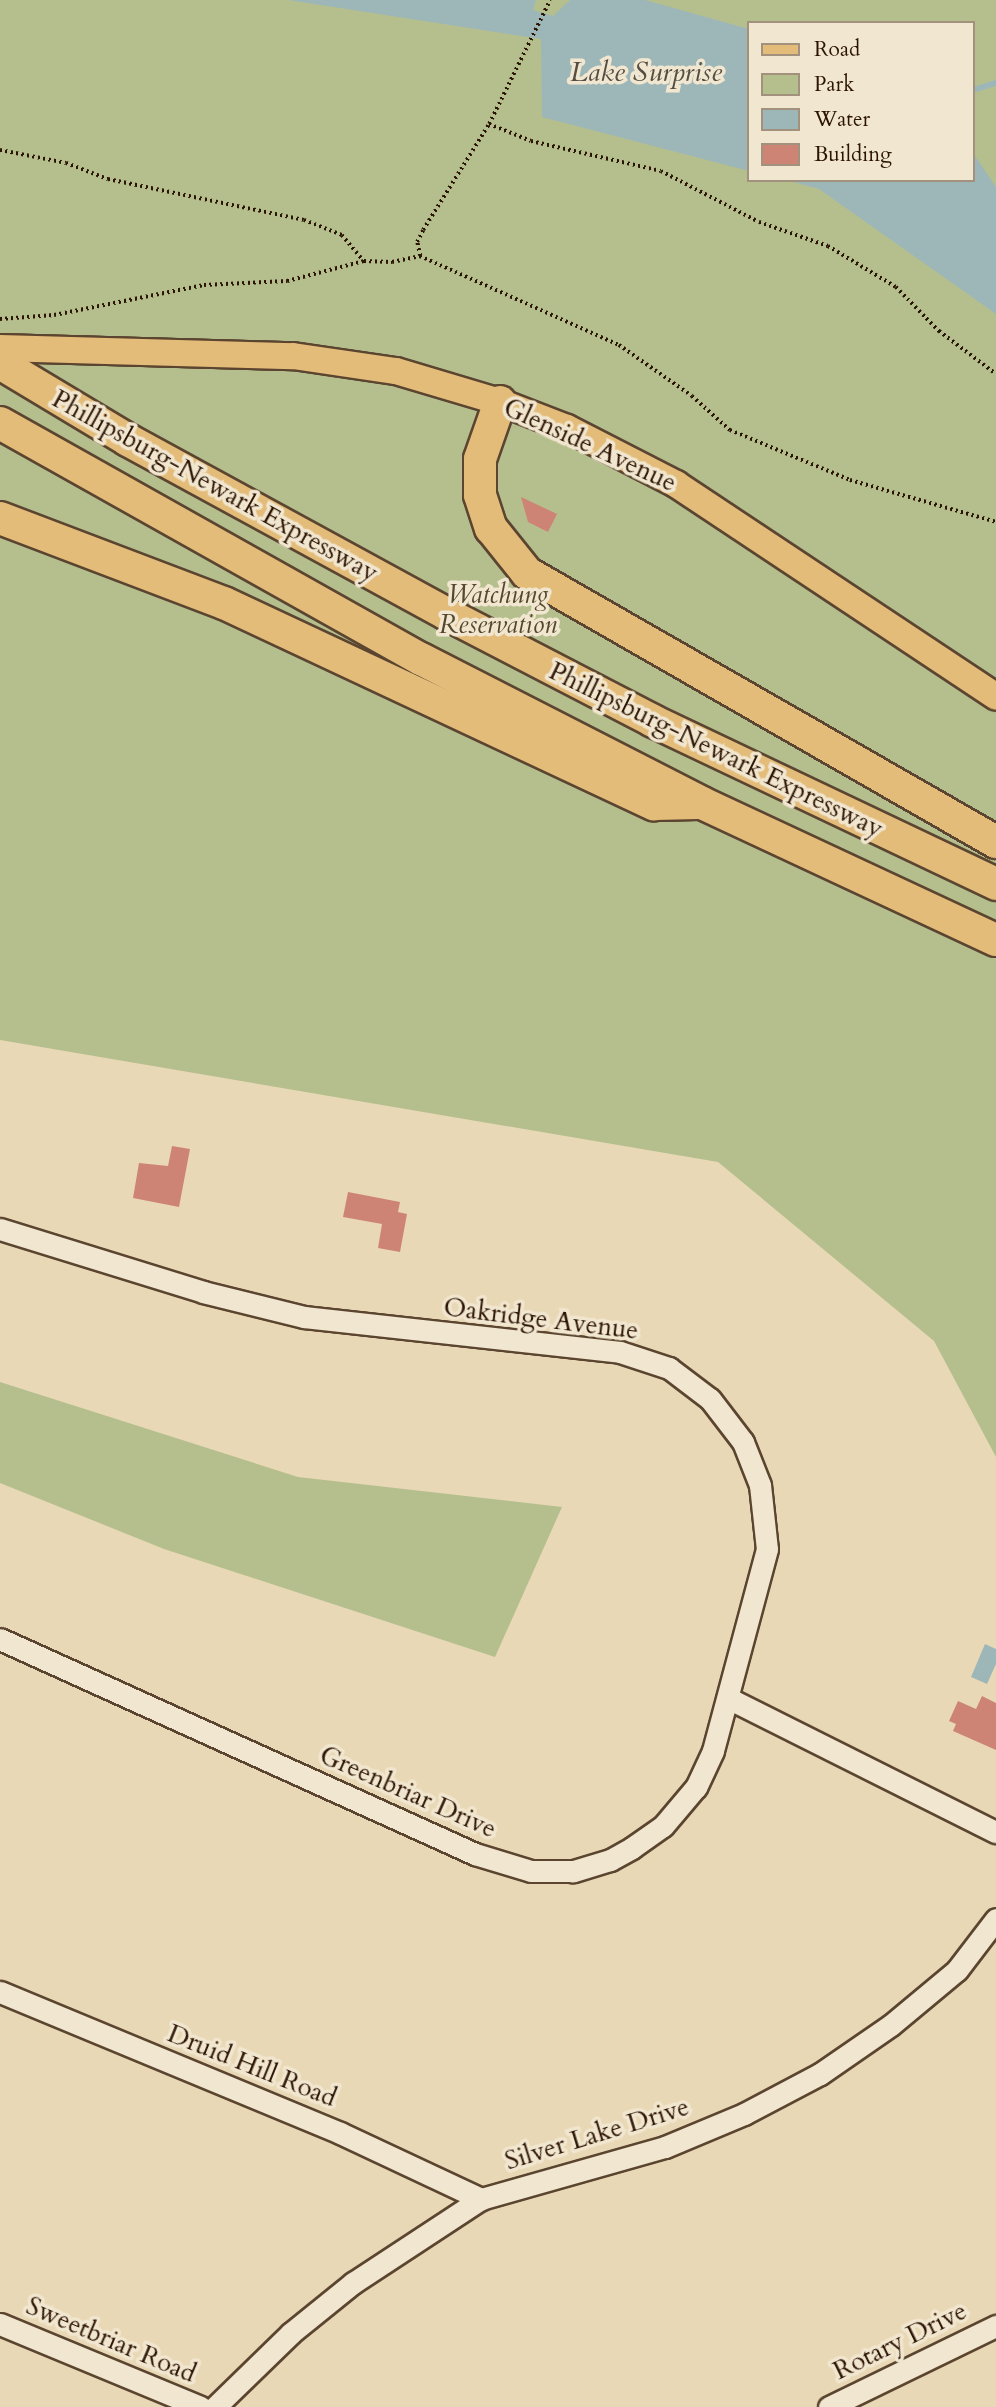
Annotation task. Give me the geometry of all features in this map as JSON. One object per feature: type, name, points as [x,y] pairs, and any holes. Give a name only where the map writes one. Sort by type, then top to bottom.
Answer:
[{"type":"highway","name":"Phillipsburg-Newark Expressway","points":[[0,363],[128,440],[447,614],[665,727],[996,884]]},
{"type":"highway","points":[[500,402],[480,459],[480,495],[491,528],[527,573],[996,842]]},
{"type":"highway","name":"Phillipsburg-Newark Expressway","points":[[0,423],[409,653],[702,803],[996,940]]},
{"type":"highway","points":[[0,518],[225,603],[654,804],[702,803]]},
{"type":"main road","name":"Glenside Avenue","points":[[0,348],[293,356],[396,371],[500,402],[567,428],[676,484],[996,698]]},
{"type":"street","name":"Oakridge Avenue","points":[[0,1229],[204,1292],[304,1317],[620,1352],[685,1378],[710,1399],[738,1433],[753,1461],[764,1504],[767,1549],[728,1699]]},
{"type":"street","name":"Greenbriar Drive","points":[[0,1639],[475,1854],[531,1871],[593,1867],[663,1826],[704,1771],[728,1699]]},
{"type":"street","points":[[728,1699],[996,1832]]},
{"type":"street","name":"Silver Lake Drive","points":[[215,2407],[291,2333],[353,2283],[481,2199],[665,2147],[744,2114],[820,2074],[891,2025],[957,1970],[996,1919]]},
{"type":"street","name":"Druid Hill Road","points":[[0,1993],[340,2133],[481,2199]]},
{"type":"street","name":"Sweetbriar Road","points":[[0,2324],[200,2407]]},
{"type":"street","name":"Rotary Drive","points":[[829,2407],[996,2326]]},
{"type":"path","points":[[420,256],[417,242],[423,230],[489,124],[550,0]]},
{"type":"path","points":[[489,124],[531,141],[661,170],[758,222],[828,246],[896,287],[939,331],[996,374]]},
{"type":"path","points":[[0,150],[66,163],[108,179],[304,220],[342,235],[364,261]]},
{"type":"path","points":[[0,319],[54,315],[204,285],[287,281],[364,261],[392,262],[420,256],[619,345],[692,396],[730,430],[850,480],[996,522]]},
{"type":"green space","name":"Watchung Reservation","points":[[0,0],[996,0],[996,1457],[934,1341],[718,1162],[0,1040]]},
{"type":"green space","points":[[0,1382],[298,1477],[562,1507],[495,1657],[164,1549],[0,1483]]},
{"type":"water","name":"Lake Surprise","points":[[288,0],[536,0],[533,10],[553,16],[570,0],[645,0],[748,29],[748,171],[542,117],[541,39]]},
{"type":"water","points":[[975,156],[996,187],[996,314],[819,189],[793,182],[975,182]]},
{"type":"water","points":[[985,1644],[996,1649],[996,1664],[987,1684],[971,1677]]},
{"type":"building","points":[[521,497],[557,514],[548,532],[528,522]]},
{"type":"building","points":[[172,1146],[190,1149],[179,1207],[133,1198],[139,1163],[168,1166]]},
{"type":"building","points":[[348,1192],[400,1202],[398,1212],[407,1214],[400,1252],[378,1248],[382,1224],[343,1217]]},
{"type":"building","points":[[982,1696],[996,1703],[996,1750],[953,1731],[956,1724],[949,1721],[958,1701],[976,1709]]},
{"type":"waterway","points":[[975,89],[996,83]]}]
